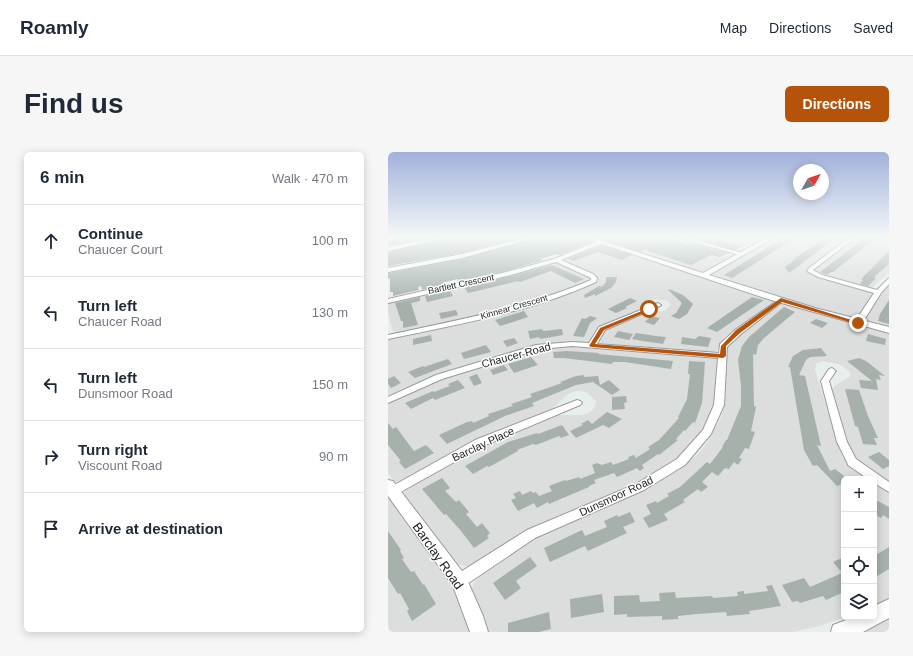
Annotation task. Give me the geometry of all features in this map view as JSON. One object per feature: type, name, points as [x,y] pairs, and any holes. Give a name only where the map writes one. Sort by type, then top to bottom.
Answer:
[{"type":"street","points":[[388,270],[444,259]]},
{"type":"street","points":[[656,259],[781,300],[858,323],[889,330]]},
{"type":"street","points":[[704,275],[732,259]]},
{"type":"street","points":[[822,259],[810,268],[810,271],[820,276],[878,292]]},
{"type":"street","name":"Bartlett Crescent","points":[[388,301],[403,296],[486,279],[556,260]]},
{"type":"street","name":"Kinnear Crescent","points":[[389,337],[465,321],[516,307],[560,294],[594,280],[591,275],[556,260]]},
{"type":"street","points":[[858,323],[878,292],[889,280]]},
{"type":"street","name":"Dunsmoor Road","points":[[459,581],[531,534],[640,487],[682,462],[707,432],[719,405],[723,346],[738,332],[781,300]]},
{"type":"street","points":[[592,346],[602,329],[658,305]]},
{"type":"street","points":[[388,328],[389,337]]},
{"type":"street","name":"Chaucer Road","points":[[388,400],[439,377],[539,347],[572,344],[723,356]]},
{"type":"street","points":[[832,371],[825,381],[842,442],[852,462],[889,488]]},
{"type":"street","name":"Barclay Place","points":[[390,488],[479,443],[577,403]]},
{"type":"street","name":"Barclay Road","points":[[390,488],[459,581],[479,632]]},
{"type":"street","points":[[877,614],[889,608]]},
{"type":"street","points":[[840,632],[847,631],[866,620]]},
{"type":"shaded area","points":[[563,259],[648,259],[768,298],[773,302],[724,337],[717,351],[712,353],[601,343],[599,340],[603,333],[608,329],[644,313],[664,311],[671,305],[668,301],[657,299],[644,302],[641,309],[603,325],[595,331],[590,342],[550,343],[534,346],[388,398],[388,339],[477,320],[540,302],[594,283],[597,280],[597,277]]},
{"type":"shaded area","points":[[661,259],[728,259],[705,272]]},
{"type":"shaded area","points":[[737,259],[818,259],[809,266],[807,269],[808,272],[822,278],[871,291],[873,293],[856,318],[846,318],[713,275],[713,273]]},
{"type":"shaded area","points":[[826,259],[889,259],[889,273],[873,287],[867,287],[815,272],[813,269]]},
{"type":"shaded area","points":[[551,262],[557,262],[591,277],[591,280],[535,300],[470,318],[399,332],[393,331],[388,313],[388,303],[391,301],[467,285]]},
{"type":"shaded area","points":[[889,285],[889,328],[865,322],[864,318]]},
{"type":"shaded area","points":[[781,303],[889,333],[889,484],[853,457],[848,449],[832,391],[834,386],[850,377],[850,372],[839,364],[822,361],[816,364],[815,370],[842,456],[854,469],[864,476],[841,476],[841,619],[793,632],[486,632],[481,612],[472,591],[473,584],[481,574],[534,539],[648,489],[695,457],[708,442],[721,417],[724,406],[727,346],[730,342]]},
{"type":"shaded area","points":[[560,346],[713,357],[717,360],[715,395],[712,411],[705,427],[690,447],[668,466],[649,477],[546,521],[520,534],[479,563],[469,567],[457,564],[406,498],[404,492],[409,486],[479,447],[507,434],[557,415],[584,415],[592,411],[596,401],[586,392],[577,391],[568,394],[550,411],[507,427],[472,443],[404,481],[395,482],[388,473],[388,403],[453,375],[534,350]]},
{"type":"shaded area","points":[[877,485],[889,492],[889,598],[877,605]]},
{"type":"shaded area","points":[[388,497],[458,596],[469,632],[388,632]]},
{"type":"shaded area","points":[[889,620],[889,632],[863,632],[875,627]]},
{"type":"building","points":[[388,259],[426,259],[388,266]]},
{"type":"building","points":[[460,259],[543,260],[506,271],[459,281],[458,279],[445,282],[446,284],[422,290],[421,286],[418,287],[419,290],[393,296],[393,292],[390,292],[390,278],[388,279],[388,273]]},
{"type":"building","points":[[673,259],[702,259],[691,265]]},
{"type":"building","points":[[749,259],[761,259],[732,278],[724,275]]},
{"type":"building","points":[[795,259],[807,259],[789,273],[785,267]]},
{"type":"building","points":[[837,259],[849,259],[827,275],[820,272]]},
{"type":"building","points":[[881,259],[889,259],[889,264],[874,277],[876,278],[868,286],[860,284],[863,277]]},
{"type":"building","points":[[552,265],[584,279],[575,283],[551,271],[520,282],[518,281],[468,293],[464,287],[507,277]]},
{"type":"building","points":[[606,277],[617,277],[616,282],[611,288],[595,296],[595,294],[585,298],[584,295],[599,286],[602,287],[606,282]]},
{"type":"building","points":[[669,289],[683,295],[693,304],[687,314],[679,319],[671,316],[676,313],[682,303],[668,290]]},
{"type":"building","points":[[450,291],[453,296],[427,302],[425,296]]},
{"type":"building","points":[[420,297],[420,301],[411,303],[418,325],[403,328],[403,321],[401,321],[395,303]]},
{"type":"building","points":[[752,297],[764,300],[717,332],[707,328]]},
{"type":"building","points":[[630,298],[637,301],[616,313],[608,309]]},
{"type":"building","points":[[889,300],[889,324],[878,321],[880,314]]},
{"type":"building","points":[[784,307],[795,312],[764,338],[758,345],[756,355],[753,354],[754,406],[756,407],[751,431],[755,432],[749,449],[745,448],[739,458],[742,459],[738,465],[734,462],[729,469],[725,468],[718,476],[712,472],[702,482],[708,487],[701,492],[698,489],[683,500],[685,502],[664,514],[668,520],[649,528],[643,518],[651,514],[646,505],[656,501],[657,503],[669,496],[667,494],[680,487],[707,462],[710,464],[723,447],[741,406],[741,386],[738,360],[742,346],[749,337]]},
{"type":"building","points":[[456,310],[458,315],[441,319],[439,313]]},
{"type":"building","points":[[524,311],[528,317],[513,322],[500,326],[495,320]]},
{"type":"building","points":[[590,316],[597,318],[590,323],[584,337],[573,336],[582,318],[585,319]]},
{"type":"building","points":[[651,316],[660,318],[654,325],[645,322]]},
{"type":"building","points":[[816,319],[828,323],[822,328],[810,323]]},
{"type":"building","points":[[542,329],[543,331],[562,329],[563,335],[540,339],[539,337],[530,339],[528,331]]},
{"type":"building","points":[[618,331],[633,334],[629,340],[614,337]]},
{"type":"building","points":[[636,333],[666,337],[663,344],[632,339]]},
{"type":"building","points":[[868,334],[886,339],[885,345],[866,341]]},
{"type":"building","points":[[431,335],[432,341],[413,345],[413,339]]},
{"type":"building","points":[[699,336],[711,338],[708,347],[681,344],[682,337],[695,339]]},
{"type":"building","points":[[514,338],[518,343],[507,347],[503,341]]},
{"type":"building","points":[[486,345],[491,352],[464,359],[461,353]]},
{"type":"building","points":[[821,348],[827,356],[810,357],[806,360],[799,375],[805,376],[821,446],[817,445],[830,471],[835,469],[844,476],[841,476],[841,484],[837,486],[817,465],[813,466],[804,450],[790,367],[788,367],[793,356],[803,350]]},
{"type":"building","points":[[567,351],[673,361],[671,369],[625,362],[613,362],[612,364],[554,358],[553,352]]},
{"type":"building","points":[[531,357],[538,365],[514,373],[508,364]]},
{"type":"building","points":[[859,358],[866,361],[885,376],[879,375],[881,380],[876,379],[878,390],[861,388],[859,380],[872,381],[847,361]]},
{"type":"building","points":[[448,359],[452,364],[415,378],[408,372],[423,366],[424,367]]},
{"type":"building","points":[[689,361],[705,362],[702,403],[695,423],[693,422],[685,431],[684,430],[676,439],[678,440],[659,455],[658,454],[642,465],[644,468],[640,471],[637,468],[617,477],[614,473],[594,480],[596,483],[589,487],[549,504],[548,502],[537,508],[534,503],[518,511],[511,500],[516,498],[513,494],[520,491],[522,495],[531,491],[533,493],[536,492],[539,496],[552,491],[549,486],[565,480],[579,477],[580,479],[595,473],[592,465],[597,463],[602,465],[611,462],[613,465],[629,459],[628,457],[634,455],[636,458],[650,449],[648,447],[659,440],[679,418],[678,417],[687,399],[690,374],[688,374]]},
{"type":"building","points":[[504,365],[508,370],[493,375],[490,370]]},
{"type":"building","points":[[477,374],[482,383],[474,386],[469,377]]},
{"type":"building","points":[[584,375],[584,377],[598,376],[600,385],[609,380],[620,390],[612,395],[593,382],[576,385],[532,403],[534,406],[505,416],[447,444],[439,435],[467,422],[472,421],[473,423],[489,416],[488,414],[513,406],[511,404],[532,397],[530,394],[562,383],[560,382],[576,376]]},
{"type":"building","points":[[394,376],[401,383],[391,388],[388,384],[388,379]]},
{"type":"building","points":[[458,380],[465,388],[435,400],[433,398],[411,409],[405,403],[433,391],[434,392],[450,386],[448,384]]},
{"type":"building","points":[[845,389],[859,390],[868,416],[878,438],[874,438],[877,445],[863,444],[858,427],[855,426]]},
{"type":"building","points":[[626,396],[627,402],[624,403],[625,409],[612,410],[612,397]]},
{"type":"building","points":[[607,412],[622,419],[609,428],[603,425],[576,438],[570,431],[583,425],[581,424],[588,420],[592,424]]},
{"type":"building","points":[[388,423],[393,429],[396,427],[414,451],[426,445],[434,453],[405,469],[399,462],[401,461],[388,445]]},
{"type":"building","points":[[562,425],[569,435],[561,438],[559,436],[536,445],[533,444],[517,450],[518,451],[489,467],[487,466],[473,474],[465,466],[508,442],[537,433],[538,434]]},
{"type":"building","points":[[879,452],[889,460],[889,466],[883,469],[868,457]]},
{"type":"building","points":[[442,478],[450,488],[445,491],[456,502],[459,500],[469,512],[466,514],[477,527],[482,523],[490,533],[487,536],[489,538],[474,548],[461,531],[446,514],[444,515],[422,489]]},
{"type":"building","points":[[877,501],[889,507],[889,519],[883,515],[881,518],[877,516]]},
{"type":"building","points":[[630,512],[635,522],[623,527],[627,533],[588,551],[585,546],[550,562],[544,548],[582,530],[585,536],[607,527],[604,521],[617,515],[618,517]]},
{"type":"building","points":[[388,531],[401,550],[400,551],[404,558],[402,559],[411,572],[414,571],[423,585],[424,584],[436,604],[412,621],[407,611],[409,609],[400,593],[398,594],[388,578]]},
{"type":"building","points":[[889,547],[889,569],[877,576],[877,554]]},
{"type":"building","points":[[530,557],[537,566],[516,581],[521,588],[505,600],[493,583]]},
{"type":"building","points":[[841,558],[841,572],[833,562]]},
{"type":"building","points":[[841,573],[841,593],[826,600],[823,596],[800,603],[798,601],[792,602],[782,585],[804,578],[810,587]]},
{"type":"building","points":[[772,585],[781,606],[749,611],[750,614],[727,616],[726,612],[678,616],[678,619],[662,620],[662,616],[627,617],[627,614],[614,615],[614,596],[639,595],[640,602],[660,601],[659,593],[675,592],[676,598],[712,596],[713,598],[738,596],[737,592],[744,591],[744,594],[768,591],[766,586]]},
{"type":"building","points":[[602,594],[604,612],[571,618],[570,599]]},
{"type":"building","points":[[549,612],[551,629],[539,632],[508,632],[508,623]]},
{"type":"route","points":[[649,309],[602,329],[592,346],[723,356],[723,346],[738,332],[781,300],[858,323]]}]
